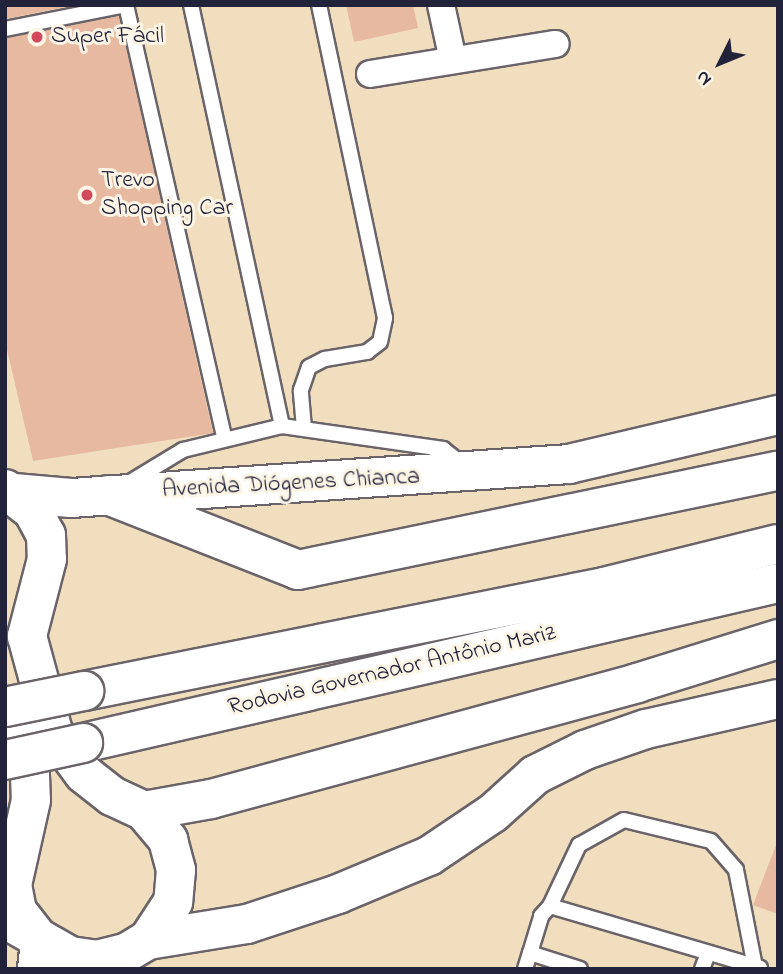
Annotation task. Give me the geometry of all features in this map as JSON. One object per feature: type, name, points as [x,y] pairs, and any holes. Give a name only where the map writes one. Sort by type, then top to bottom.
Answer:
[{"type":"main road","name":"Avenida Diógenes Chianca","points":[[10,491],[108,495],[474,473],[569,464],[778,415]]},
{"type":"main road","points":[[108,495],[298,570],[778,471]]},
{"type":"main road","points":[[10,491],[33,511],[46,535],[47,559],[31,607],[27,635],[52,732],[84,774],[112,796],[144,811],[168,840],[176,870],[173,902],[148,940]]},
{"type":"main road","name":"Rodovia Governador Antônio Mariz","points":[[5,707],[604,587],[778,544]]},
{"type":"main road","name":"Rodovia Governador Antônio Mariz","points":[[5,760],[778,583]]},
{"type":"main road","points":[[144,811],[201,802],[637,683],[778,639]]},
{"type":"main road","points":[[5,919],[38,954],[97,960],[126,953],[148,940],[247,924],[338,894],[429,856],[493,813],[535,775],[585,750],[646,729],[778,699]]},
{"type":"main road","points":[[5,707],[30,775],[31,800],[12,885],[17,911],[38,954]]},
{"type":"street","points":[[441,5],[453,61]]},
{"type":"street","points":[[370,74],[556,44]]},
{"type":"lane","points":[[5,29],[126,5],[224,438]]},
{"type":"lane","points":[[191,5],[282,426]]},
{"type":"lane","points":[[304,428],[301,390],[309,367],[325,359],[367,352],[380,342],[385,318],[319,5]]},
{"type":"lane","name":"Avenida Diógenes Chianca","points":[[108,495],[183,450],[282,426],[443,449],[474,473]]},
{"type":"lane","points":[[525,969],[541,916],[550,906],[579,845],[624,820],[711,841],[736,870],[758,968],[550,906]]},
{"type":"lane","points":[[530,953],[580,969]]},
{"type":"lane","points":[[702,969],[708,953]]},
{"type":"building","points":[[5,5],[75,5],[5,19]]},
{"type":"building","points":[[346,5],[413,5],[418,28],[354,42]]},
{"type":"building","name":"Trevo Shopping Car","points":[[119,16],[213,433],[33,461],[5,341],[5,38]]},
{"type":"building","points":[[776,845],[778,846],[778,914],[753,905]]},
{"type":"place","name":"Super Fácil","points":[[37,37]]},
{"type":"place","name":"Trevo Shopping Car","points":[[87,195]]}]
